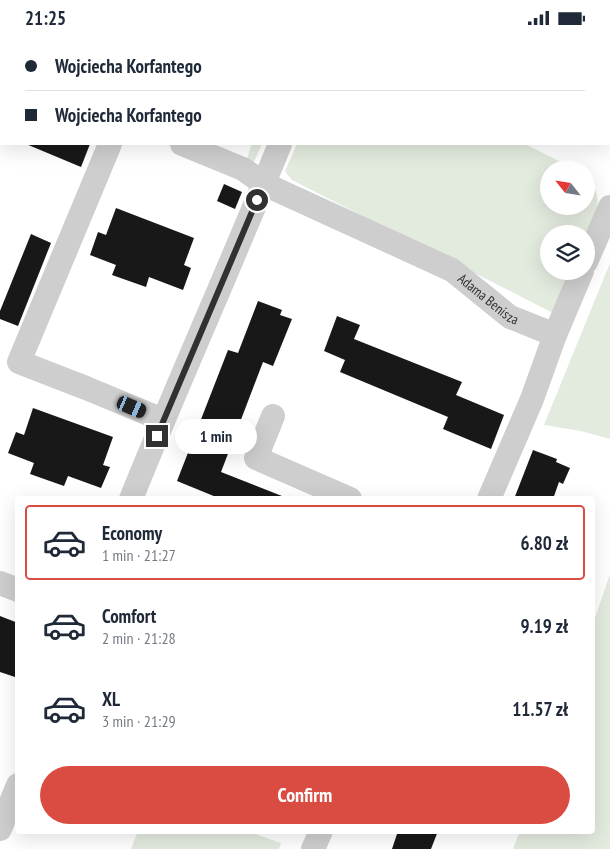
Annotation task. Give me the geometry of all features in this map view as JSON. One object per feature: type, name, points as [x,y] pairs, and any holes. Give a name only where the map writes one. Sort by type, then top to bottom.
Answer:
[{"type":"street","points":[[110,145],[19,362],[163,420]]},
{"type":"street","name":"Adama Benisza","points":[[184,145],[243,169],[264,183],[452,270],[510,317],[555,335]]},
{"type":"street","points":[[133,496],[163,420],[280,145]]},
{"type":"street","points":[[595,241],[610,207]]},
{"type":"street","points":[[490,496],[532,399],[555,335],[578,280]]},
{"type":"street","points":[[273,416],[256,458],[343,496]]},
{"type":"street","points":[[0,583],[15,589]]},
{"type":"street","points":[[0,829],[15,792]]},
{"type":"street","points":[[314,849],[320,834]]},
{"type":"shaded area","points":[[252,145],[262,145],[254,162],[246,161]]},
{"type":"shaded area","points":[[297,145],[527,145],[557,160],[540,160],[540,215],[594,215],[590,225],[540,225],[540,280],[567,280],[553,313],[292,180],[285,171]]},
{"type":"shaded area","points":[[595,190],[597,198],[595,213]]},
{"type":"shaded area","points":[[610,263],[610,439],[581,431],[544,425]]},
{"type":"shaded area","points":[[610,574],[610,849],[513,849],[519,834],[595,834],[595,618]]},
{"type":"shaded area","points":[[137,834],[256,834],[281,843],[279,849],[131,849]]},
{"type":"building","points":[[28,145],[90,145],[81,167]]},
{"type":"building","points":[[224,184],[242,192],[235,209],[217,201]]},
{"type":"building","points":[[116,208],[194,238],[184,265],[191,268],[183,290],[149,277],[146,287],[112,275],[116,265],[90,255],[98,232],[106,235]]},
{"type":"building","points":[[31,234],[51,243],[18,326],[0,319],[0,311]]},
{"type":"building","points":[[258,301],[282,310],[280,315],[292,319],[273,366],[263,362],[221,472],[282,496],[214,496],[177,481],[228,350],[238,353]]},
{"type":"building","points":[[337,316],[360,325],[354,339],[462,382],[456,395],[504,415],[491,449],[443,429],[448,417],[340,372],[345,360],[324,351]]},
{"type":"building","points":[[33,408],[113,437],[103,465],[110,467],[101,488],[68,476],[64,486],[30,474],[34,463],[8,453],[16,432],[24,435]]},
{"type":"building","points":[[533,450],[557,459],[556,462],[570,468],[563,484],[559,482],[554,496],[515,496]]},
{"type":"building","points":[[0,616],[15,622],[15,677],[0,672]]},
{"type":"building","points":[[397,834],[437,834],[431,849],[392,849]]},
{"type":"route","points":[[157,436],[257,200]]}]
